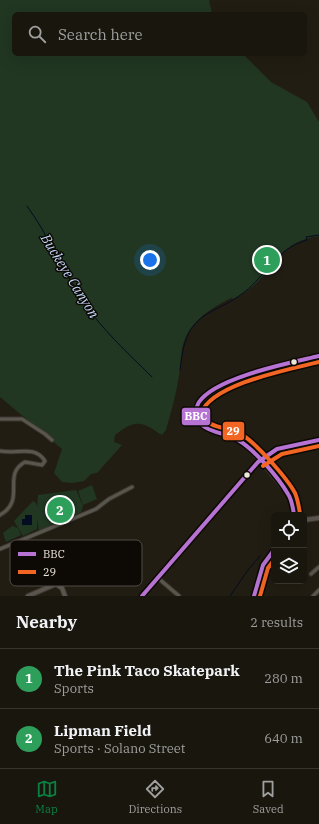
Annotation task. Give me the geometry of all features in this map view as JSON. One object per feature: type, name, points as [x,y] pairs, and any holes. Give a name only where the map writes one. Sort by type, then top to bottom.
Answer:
[{"type":"street","points":[[294,512],[293,506],[288,495],[260,460],[241,441],[202,426],[195,415],[197,402],[207,393],[227,382],[319,356]]},
{"type":"street","points":[[0,419],[5,421],[22,419],[43,432],[52,440]]},
{"type":"street","points":[[142,596],[244,476],[260,460],[280,448],[319,440]]},
{"type":"street","points":[[0,451],[11,452],[27,450],[36,453],[45,461],[42,465],[26,462],[18,467],[14,475],[13,501],[7,510],[0,514]]},
{"type":"street","points":[[22,540],[96,509],[109,499],[132,487]]},
{"type":"street","points":[[307,520],[319,518]]},
{"type":"street","points":[[0,549],[10,545]]},
{"type":"street","points":[[254,596],[263,565],[271,554]]},
{"type":"street","points":[[310,574],[319,567]]},
{"type":"street","points":[[158,578],[179,596]]},
{"type":"street","points":[[28,596],[51,586]]},
{"type":"street","points":[[59,586],[62,588],[65,596]]},
{"type":"street","points":[[313,596],[319,590]]},
{"type":"green space","points":[[0,0],[209,0],[212,12],[12,12],[12,56],[245,56],[271,82],[307,102],[319,122],[319,236],[296,243],[287,249],[250,289],[234,299],[231,298],[214,307],[194,324],[189,331],[182,349],[180,373],[166,430],[162,435],[151,428],[140,424],[131,425],[123,429],[115,435],[114,442],[122,445],[97,473],[91,474],[84,481],[72,483],[62,482],[54,473],[62,449],[0,397]]},
{"type":"green space","points":[[92,485],[97,499],[83,505],[78,491]]},
{"type":"green space","points":[[76,490],[83,506],[81,512],[39,531],[37,519],[37,529],[23,536],[14,521],[33,501],[36,503],[37,507],[38,495]]},
{"type":"green space","points":[[12,526],[18,528],[21,535],[6,542],[3,533]]},
{"type":"water","points":[[25,515],[32,515],[32,525],[22,525],[22,519],[25,519]]},
{"type":"waterway","name":"Buckeye Canyon","points":[[27,206],[42,228],[74,287],[88,309],[114,339],[152,377]]},
{"type":"waterway","points":[[180,370],[186,339],[191,329],[201,318],[233,300],[248,289],[286,250],[307,240],[306,237],[319,235]]},
{"type":"waterway","points":[[230,596],[260,556]]},
{"type":"transit line","name":"BBC","points":[[293,512],[288,494],[272,472],[252,450],[245,444],[232,437],[208,429],[198,420],[195,414],[199,402],[208,393],[221,385],[254,372],[319,356]]},
{"type":"transit line","name":"29","points":[[300,512],[295,493],[271,461],[263,453],[241,434],[213,425],[204,419],[201,414],[208,403],[219,394],[235,386],[253,379],[319,362]]},
{"type":"transit line","name":"BBC","points":[[142,596],[258,462],[277,449],[319,440]]},
{"type":"transit line","name":"29","points":[[263,466],[282,454],[319,446]]},
{"type":"transit line","name":"BBC","points":[[254,596],[263,565],[271,554]]},
{"type":"transit line","name":"29","points":[[260,596],[268,568],[271,564]]},
{"type":"place","name":"The Pink Taco Skatepark","points":[[267,260]]},
{"type":"place","name":"Lipman Field","points":[[60,510]]}]
